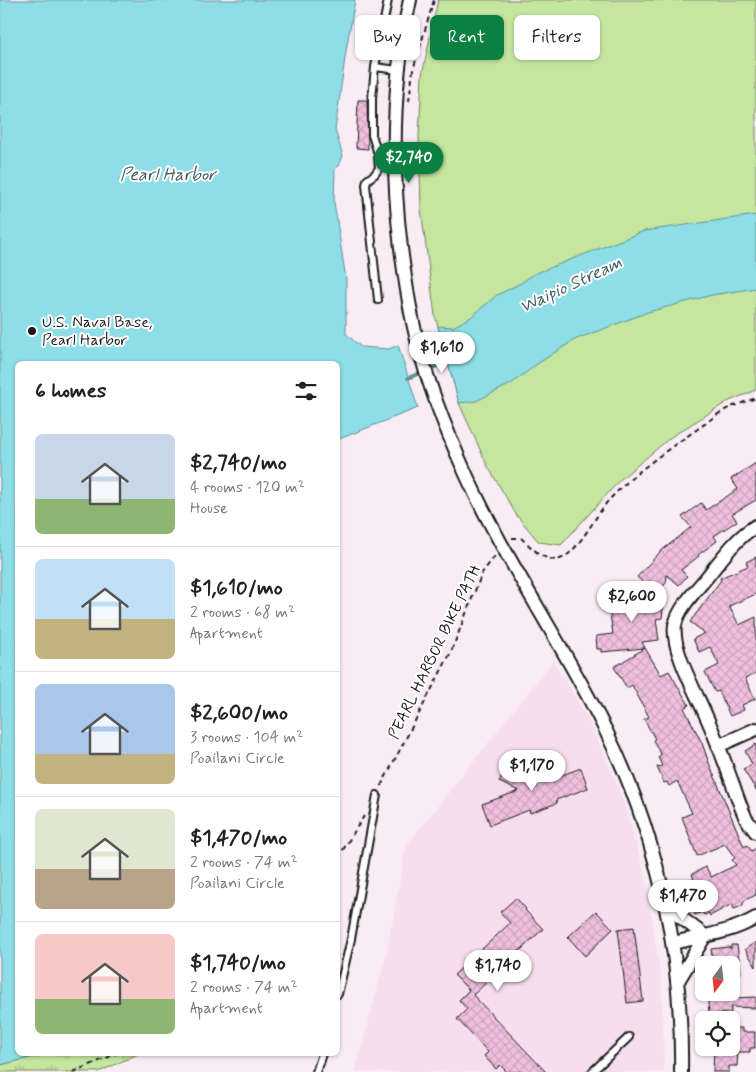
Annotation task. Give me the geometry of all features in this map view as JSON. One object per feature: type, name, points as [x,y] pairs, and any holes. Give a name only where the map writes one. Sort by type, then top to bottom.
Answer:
[{"type":"street","points":[[410,0],[398,70],[394,114],[395,184],[404,268],[418,343],[441,413],[465,473],[606,730],[648,835],[666,906],[673,943],[681,1026],[681,1072]]},
{"type":"street","points":[[756,526],[743,535],[730,548],[684,606],[676,623],[674,633],[678,652],[718,746],[746,819],[756,832]]},
{"type":"street","points":[[718,746],[756,729]]},
{"type":"street","points":[[666,906],[705,936]]},
{"type":"street","points":[[673,943],[726,932],[756,918]]},
{"type":"street","points":[[678,981],[705,936]]},
{"type":"lane","points":[[378,300],[366,185],[367,180],[379,168],[378,154],[372,135],[372,98],[375,67],[388,0]]},
{"type":"lane","points":[[375,67],[398,70]]},
{"type":"lane","points":[[340,986],[351,939],[377,795]]},
{"type":"lane","points":[[592,1072],[629,1037]]},
{"type":"lane","points":[[316,1072],[321,1056]]},
{"type":"path","points":[[409,104],[413,70],[434,0]]},
{"type":"path","points":[[503,545],[512,538],[521,538],[538,554],[558,560],[566,556],[608,501],[637,473],[729,408],[756,398]]},
{"type":"path","name":"PEARL HARBOR BIKE PATH","points":[[340,855],[377,795],[451,652],[482,572],[503,545]]},
{"type":"path","points":[[73,1072],[111,1056]]},
{"type":"shaded area","points":[[553,661],[585,713],[614,776],[646,878],[662,986],[664,1072],[355,1072],[386,956],[406,846]]},
{"type":"green space","points":[[438,0],[756,0],[756,390],[727,402],[671,437],[621,479],[561,545],[539,542],[517,516],[487,465],[459,403],[435,316],[421,209],[419,136],[422,75],[430,38],[430,60],[504,60],[504,15],[435,15]]},
{"type":"green space","points":[[38,1056],[134,1056],[99,1072],[0,1072],[0,1065]]},
{"type":"water","name":"Pearl Harbor","points":[[0,0],[355,0],[335,130],[343,156],[339,166],[335,169],[334,202],[346,279],[346,334],[361,347],[389,349],[398,345],[418,408],[340,439],[340,361],[15,361],[15,1056],[38,1056],[0,1065]]},
{"type":"water","points":[[756,215],[756,288],[712,295],[648,312],[574,340],[537,364],[511,384],[476,401],[459,403],[438,326],[453,327],[471,317],[497,295],[534,274],[644,231]]},
{"type":"building","points":[[358,100],[367,100],[368,149],[356,148]]},
{"type":"building","points":[[756,463],[756,500],[732,514],[737,521],[714,536],[717,541],[681,570],[687,576],[679,585],[667,575],[666,583],[656,594],[637,577],[660,552],[691,527],[682,517],[701,503],[706,510],[738,489],[731,479]]},
{"type":"building","points":[[756,557],[756,594],[729,606],[739,625],[756,617],[756,673],[745,678],[755,699],[742,705],[744,710],[730,716],[719,691],[715,692],[705,672],[719,665],[710,647],[699,652],[693,639],[705,633],[690,622],[721,580],[720,578],[748,566],[746,562]]},
{"type":"building","points":[[620,592],[655,596],[652,599],[664,600],[662,618],[656,619],[659,640],[642,642],[645,648],[601,652],[601,649],[597,649],[596,636],[613,634],[610,614],[612,600],[619,601]]},
{"type":"building","points":[[645,648],[661,675],[669,671],[689,705],[684,708],[702,743],[744,847],[747,845],[752,851],[756,848],[756,895],[745,900],[742,906],[734,909],[732,904],[710,916],[709,913],[704,915],[702,912],[695,915],[683,883],[694,879],[692,874],[706,867],[711,877],[736,865],[732,860],[735,858],[725,844],[697,856],[682,817],[692,813],[677,781],[669,786],[667,782],[664,783],[657,767],[662,766],[658,757],[661,755],[644,719],[649,717],[632,685],[627,688],[614,667]]},
{"type":"building","points":[[756,744],[756,790],[743,769],[752,764],[745,751]]},
{"type":"building","points":[[539,762],[546,781],[581,768],[588,788],[556,800],[557,803],[530,813],[529,810],[490,825],[482,804],[519,791],[499,782],[505,769],[512,772]]},
{"type":"building","points":[[516,898],[543,929],[473,995],[546,1072],[507,1072],[500,1065],[496,1069],[484,1056],[488,1052],[457,1019],[467,1009],[459,1000],[469,990],[454,975],[510,923],[500,912]]},
{"type":"building","points":[[596,911],[613,929],[585,956],[568,937]]},
{"type":"building","points":[[634,927],[643,1001],[627,1003],[618,929]]},
{"type":"building","points":[[756,942],[756,967],[745,949]]},
{"type":"building","points":[[731,945],[737,945],[739,956],[712,956],[711,949],[729,947],[731,949]]},
{"type":"building","points":[[756,997],[756,1008],[731,1007],[731,1011],[709,1011],[708,1001],[740,1001],[740,998]]},
{"type":"building","points":[[740,1028],[742,1028],[742,1032],[755,1032],[755,1048],[750,1048],[750,1052],[740,1052]]},
{"type":"building","points":[[714,1056],[738,1056],[737,1066],[729,1066],[729,1072],[713,1072]]},
{"type":"waterway","name":"Waipio Stream","points":[[408,378],[452,360]]},
{"type":"place","name":"U.S. Naval Base, Pearl Harbor","points":[[32,331]]}]
